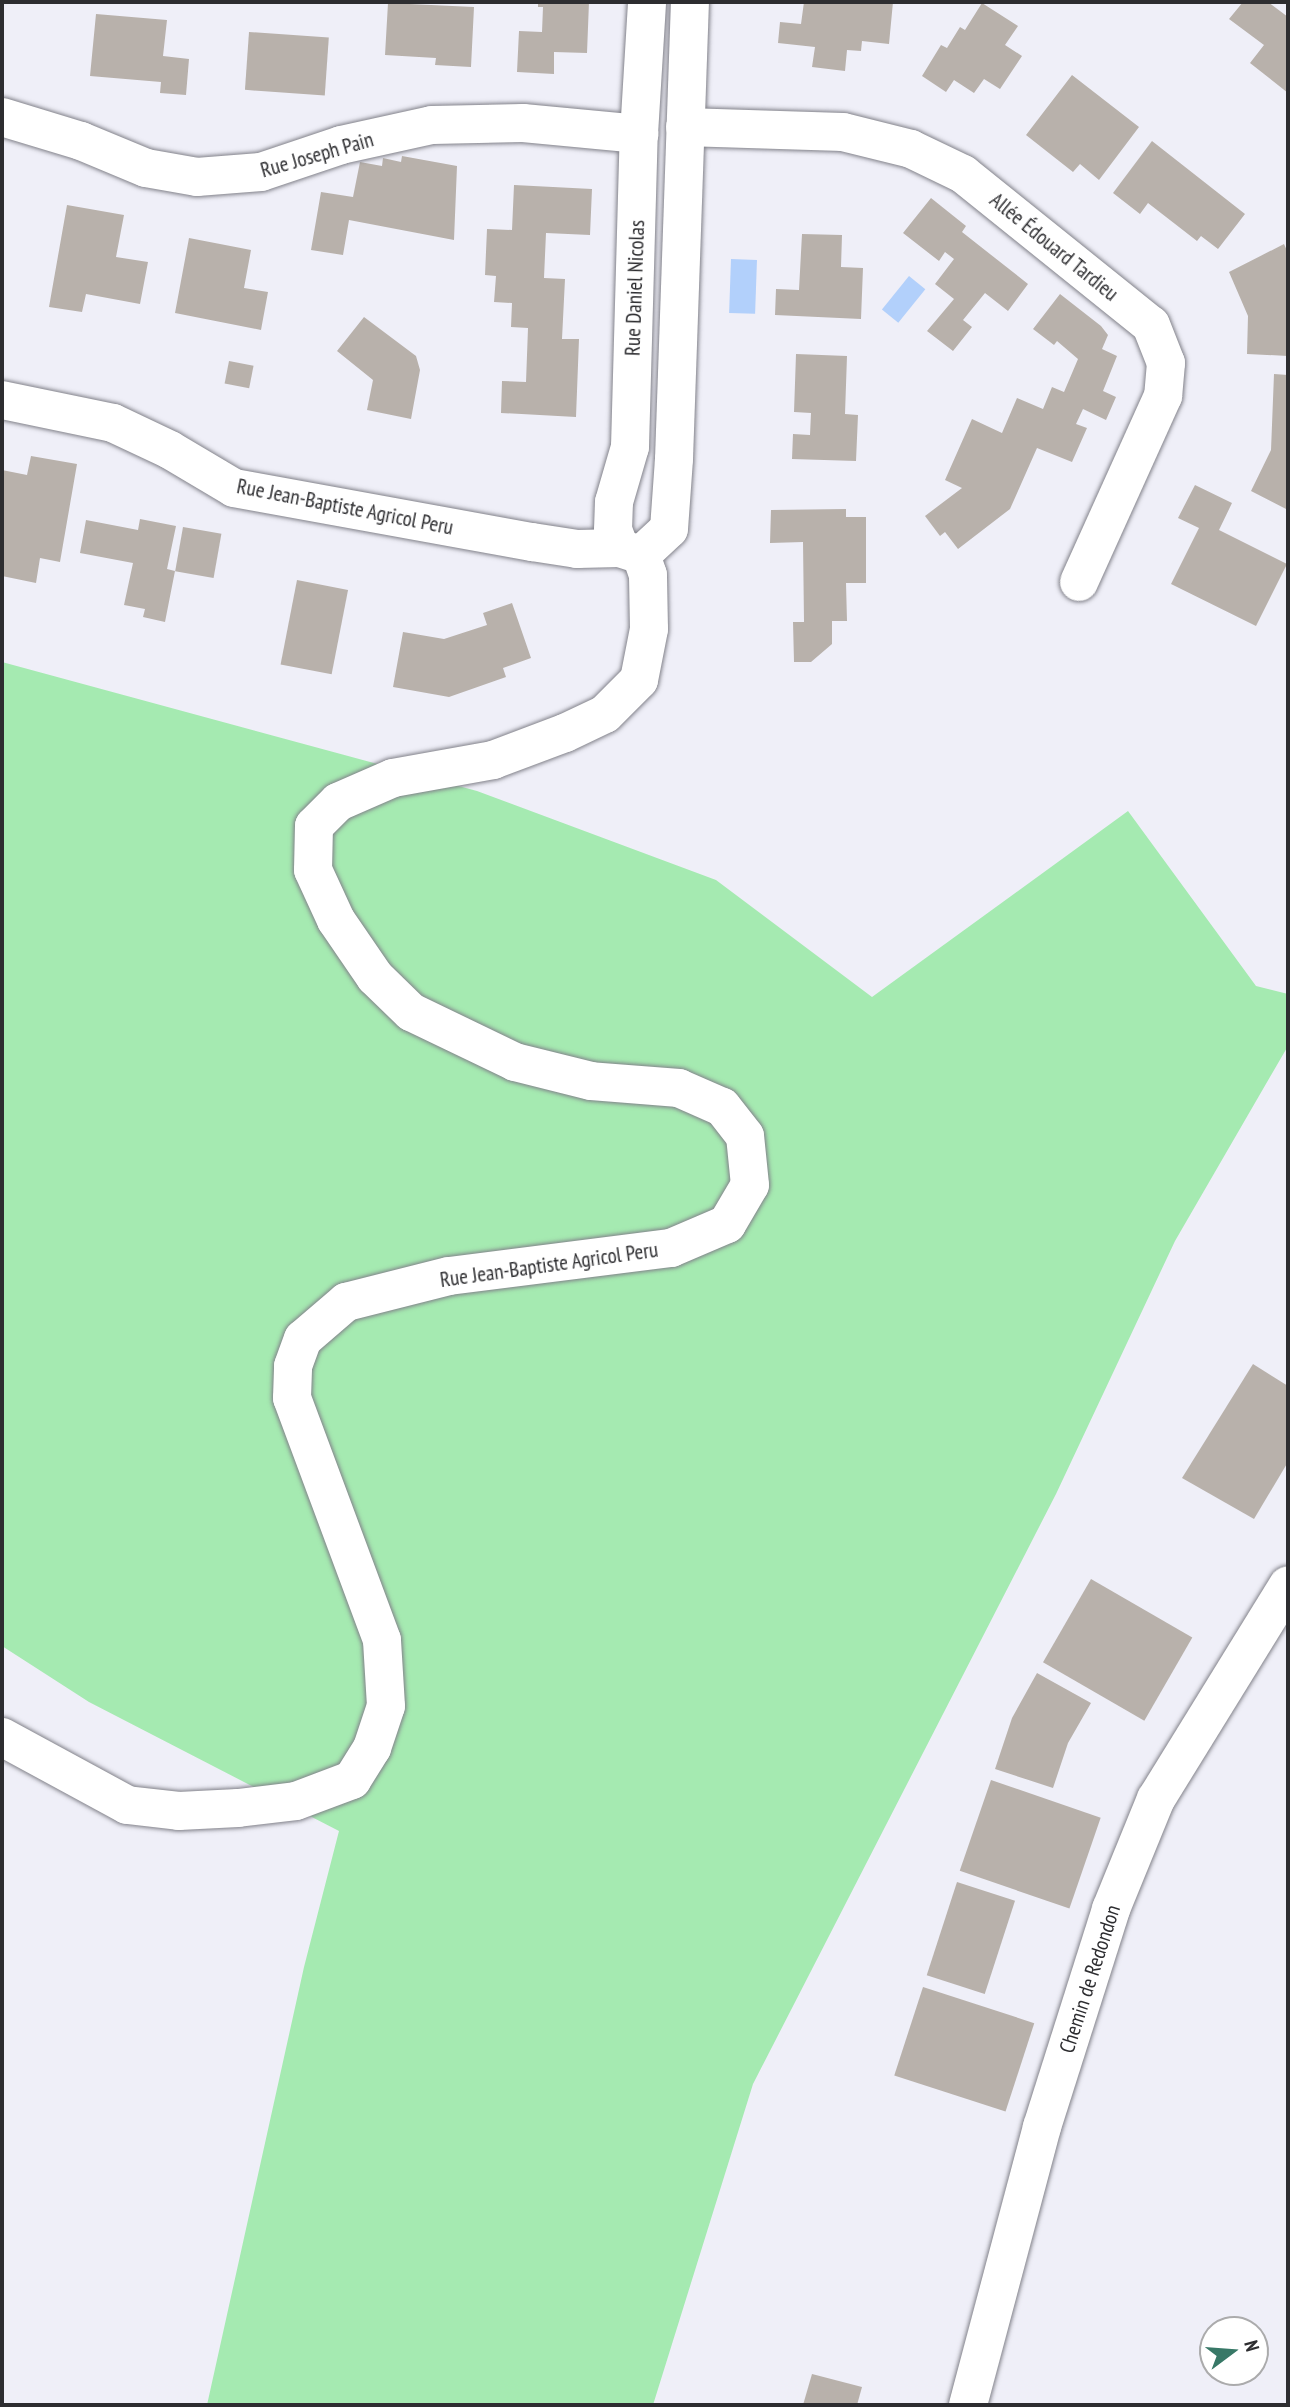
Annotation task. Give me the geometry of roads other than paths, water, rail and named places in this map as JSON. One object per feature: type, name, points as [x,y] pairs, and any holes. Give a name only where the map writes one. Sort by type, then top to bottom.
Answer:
[{"type":"street","name":"Rue Daniel Nicolas","points":[[630,551],[613,530],[614,502],[630,447],[639,134],[647,2]]},
{"type":"street","points":[[630,551],[668,529],[674,459],[690,2]]},
{"type":"street","name":"Rue Joseph Pain","points":[[2,117],[81,141],[146,168],[197,177],[261,172],[341,145],[432,125],[523,123],[639,134]]},
{"type":"street","name":"Allée Édouard Tardieu","points":[[685,127],[842,132],[911,149],[963,174],[1151,325],[1166,363],[1163,396],[1079,582]]},
{"type":"street","name":"Rue Jean-Baptiste Agricol Peru","points":[[2,400],[113,423],[170,450],[234,488],[532,542],[577,549],[630,551],[648,575],[649,629],[639,680],[606,714],[493,760],[393,778],[338,802],[314,826],[313,870],[336,920],[375,977],[411,1012],[515,1062],[591,1081],[679,1088],[723,1107],[745,1136],[750,1185],[727,1224],[671,1248],[449,1276],[346,1302],[303,1339],[293,1366],[292,1398],[382,1640],[386,1706],[372,1748],[352,1780],[296,1801],[238,1808],[179,1811],[127,1805],[2,1737]]},
{"type":"street","name":"Chemin de Redondon","points":[[968,2405],[1042,2127],[1111,1909],[1156,1798],[1288,1585]]},
{"type":"water","points":[[731,259],[757,260],[755,314],[729,313]]},
{"type":"water","points":[[909,276],[925,289],[898,323],[882,309]]}]
